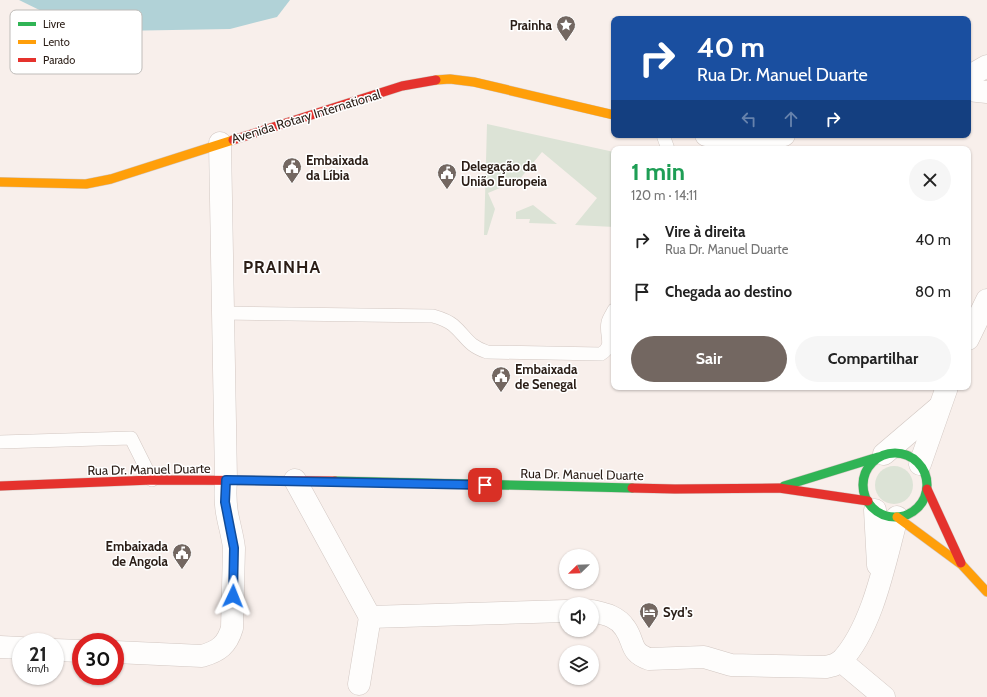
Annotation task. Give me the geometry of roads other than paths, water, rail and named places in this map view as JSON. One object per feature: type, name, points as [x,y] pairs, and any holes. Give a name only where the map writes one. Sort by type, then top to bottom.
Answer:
[{"type":"street","points":[[971,75],[987,66]]},
{"type":"street","name":"Avenida Rotary International","points":[[0,182],[86,184],[111,179],[402,86],[428,80],[450,79],[474,82],[611,114]]},
{"type":"street","points":[[971,90],[987,92]]},
{"type":"street","points":[[719,138],[744,144],[770,138]]},
{"type":"street","points":[[124,652],[202,656],[212,653],[222,646],[229,638],[232,628],[234,548],[225,502],[226,480],[220,143]]},
{"type":"street","points":[[971,333],[987,300]]},
{"type":"street","points":[[878,584],[871,506],[864,492],[864,476],[869,466],[943,397]]},
{"type":"street","points":[[920,464],[943,397]]},
{"type":"street","points":[[881,456],[894,453],[904,454],[920,464],[925,473],[927,489],[962,565]]},
{"type":"street","name":"Rua Dr. Manuel Duarte","points":[[779,488],[881,456]]},
{"type":"street","name":"Rua Dr. Manuel Duarte","points":[[0,486],[152,480],[295,480],[675,489],[779,488],[871,506]]},
{"type":"street","points":[[295,480],[370,617],[359,684]]},
{"type":"street","points":[[871,506],[888,516],[906,516],[917,509],[924,498],[927,489]]},
{"type":"street","points":[[897,517],[962,565],[987,592]]},
{"type":"street","points":[[599,613],[618,621],[625,628],[636,652],[649,659],[704,657],[731,665],[826,667],[834,665],[848,654],[867,619],[897,517]]},
{"type":"street","points":[[370,617],[559,611]]},
{"type":"street","points":[[0,648],[12,648]]},
{"type":"street","points":[[841,661],[884,697]]},
{"type":"lane","points":[[222,313],[433,316],[444,319],[453,324],[469,343],[478,349],[487,352],[601,354],[606,351],[608,347],[608,322],[611,316]]},
{"type":"lane","points":[[0,442],[131,438],[152,480]]},
{"type":"water","points":[[19,0],[290,0],[277,17],[230,29],[142,31],[142,10],[39,10]]},
{"type":"place","name":"Prainha","points":[[566,42]]},
{"type":"place","name":"Embaixada da Líbia","points":[[292,184]]},
{"type":"place","name":"Delegação da União Europeia","points":[[447,190]]},
{"type":"place","name":"Embaixada de Senegal","points":[[501,393]]},
{"type":"place","name":"Embaixada de Angola","points":[[182,570]]},
{"type":"place","name":"Syd’s","points":[[649,629]]},
{"type":"district","name":"PRAINHA","points":[[282,267]]}]
